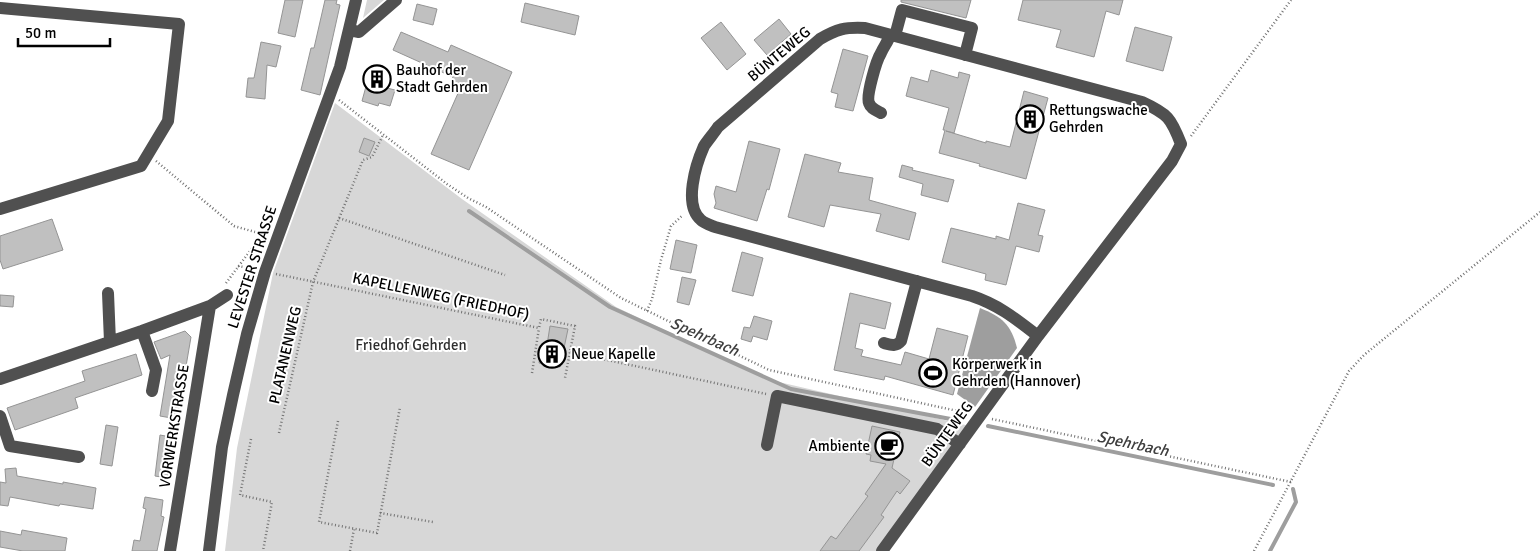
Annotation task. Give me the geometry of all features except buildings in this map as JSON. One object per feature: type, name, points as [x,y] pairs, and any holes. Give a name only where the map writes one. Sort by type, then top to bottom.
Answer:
[{"type":"street","name":"LEVESTER STRASSE","points":[[210,551],[222,447],[247,334],[265,272],[340,67],[356,0]]},
{"type":"street","points":[[349,30],[359,32],[396,0]]},
{"type":"street","points":[[0,8],[179,24],[168,121],[141,166],[0,209]]},
{"type":"street","points":[[881,113],[872,108],[868,100],[875,66],[880,53],[893,36],[902,10],[972,28],[965,55]]},
{"type":"street","name":"BÜNTEWEG","points":[[693,209],[692,194],[696,168],[705,145],[718,127],[820,39],[834,31],[849,27],[865,28],[1142,102],[1159,110],[1174,124],[1182,144],[1172,161],[1038,336],[882,551]]},
{"type":"street","points":[[693,209],[701,220],[715,227],[990,302],[1038,336]]},
{"type":"street","points":[[884,343],[894,345],[901,341],[917,281]]},
{"type":"street","points":[[108,293],[110,342]]},
{"type":"street","points":[[0,379],[142,331],[210,306],[227,296]]},
{"type":"street","name":"VORWERKSTRASSE","points":[[170,551],[210,306]]},
{"type":"street","points":[[142,331],[156,370],[152,392]]},
{"type":"street","points":[[767,445],[778,396],[937,429],[960,444]]},
{"type":"street","points":[[0,416],[10,446],[79,457]]},
{"type":"path","points":[[1182,144],[1193,134],[1291,0]]},
{"type":"path","points":[[330,94],[461,193],[486,207],[621,298],[769,370],[1291,482]]},
{"type":"path","name":"PLATANENWEG","points":[[279,433],[313,282],[363,160],[372,157],[383,134]]},
{"type":"path","points":[[148,154],[234,226],[255,232]]},
{"type":"path","points":[[647,311],[652,299],[660,260],[671,226],[679,217],[693,209]]},
{"type":"path","points":[[1254,551],[1349,371],[1364,355],[1540,212]]},
{"type":"path","points":[[339,218],[505,275]]},
{"type":"path","points":[[210,306],[270,224]]},
{"type":"path","name":"KAPELLENWEG (FRIEDHOF)","points":[[273,274],[539,328],[541,319],[575,326],[565,378]]},
{"type":"path","points":[[532,373],[539,328]]},
{"type":"path","points":[[570,352],[778,396]]},
{"type":"path","points":[[338,421],[319,522],[376,533],[400,407]]},
{"type":"path","points":[[251,439],[240,495],[272,502],[263,551]]},
{"type":"path","points":[[380,513],[433,522]]},
{"type":"path","points":[[350,551],[354,529]]},
{"type":"green space","points":[[367,0],[384,0],[363,18]]},
{"type":"green space","name":"Friedhof Gehrden","points":[[335,103],[462,199],[616,307],[770,380],[970,426],[876,551],[225,551],[237,448],[273,273]]},
{"type":"shaded area","points":[[980,308],[1004,322],[1012,333],[1017,348],[975,407],[957,394]]},
{"type":"waterway","name":"Spehrbach","points":[[469,211],[610,307],[791,389],[956,420]]},
{"type":"waterway","name":"Spehrbach","points":[[988,426],[1273,485]]},
{"type":"waterway","name":"Spehrbach","points":[[1270,551],[1296,502],[1293,489]]},
{"type":"place","name":"Bauhof der Stadt Gehrden","points":[[377,79]]},
{"type":"place","name":"Rettungswache Gehrden","points":[[1030,119]]},
{"type":"place","name":"Neue Kapelle","points":[[552,354]]},
{"type":"place","name":"Körperwerk in Gehrden (Hannover)","points":[[933,373]]},
{"type":"place","name":"Ambiente","points":[[889,446]]}]
